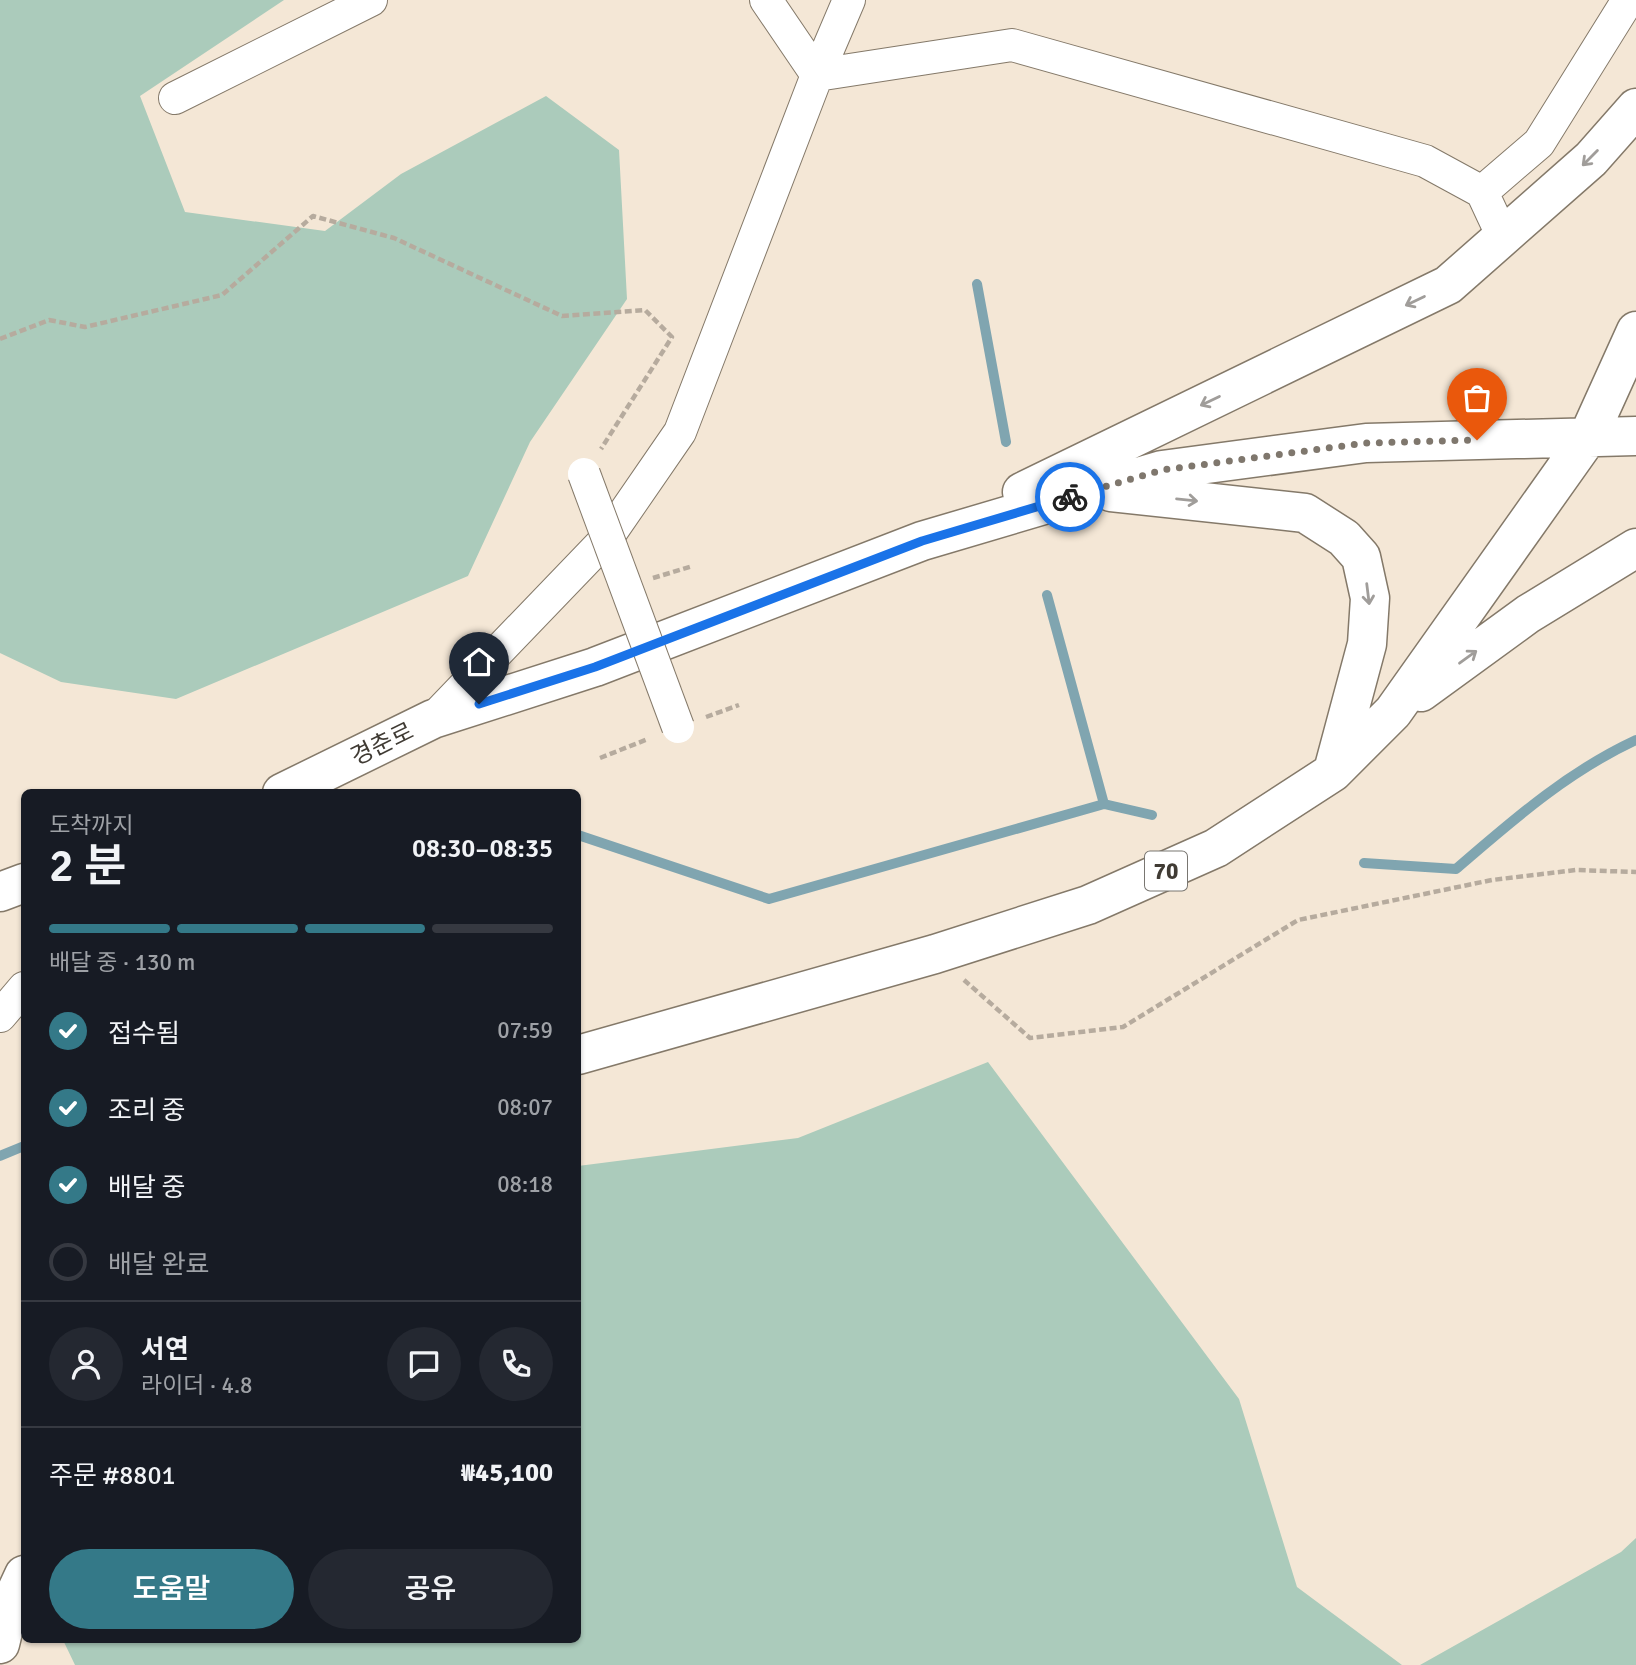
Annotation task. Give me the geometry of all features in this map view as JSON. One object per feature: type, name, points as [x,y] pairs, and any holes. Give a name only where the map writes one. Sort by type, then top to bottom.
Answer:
[{"type":"main road","points":[[922,541],[1448,285],[1591,159],[1636,107]]},
{"type":"main road","name":"70","points":[[581,1054],[935,954],[1088,905],[1216,849],[1333,772],[1394,712],[1588,437],[1636,331]]},
{"type":"main road","name":"경춘로","points":[[290,789],[433,719],[595,667],[922,541],[1162,470],[1366,443],[1636,436]]},
{"type":"main road","points":[[1095,490],[1305,513],[1343,538],[1361,557],[1370,598],[1367,644],[1333,772]]},
{"type":"main road","points":[[1394,712],[1528,614],[1636,548]]},
{"type":"main road","points":[[0,891],[21,884]]},
{"type":"main road","points":[[0,1644],[9,1607],[21,1581]]},
{"type":"street","points":[[175,98],[371,0]]},
{"type":"street","points":[[766,0],[817,75]]},
{"type":"street","points":[[433,719],[607,538],[680,432],[817,75],[849,0]]},
{"type":"street","points":[[1482,192],[1539,143],[1628,0]]},
{"type":"street","points":[[817,75],[1012,45],[1424,161],[1482,192],[1503,237]]},
{"type":"street","points":[[584,474],[678,727]]},
{"type":"street","points":[[0,1016],[21,992]]},
{"type":"path","points":[[0,339],[49,320],[85,327],[222,295],[313,216],[394,238],[562,316],[645,310],[672,337],[621,420]]},
{"type":"path","points":[[626,587],[694,566]]},
{"type":"path","points":[[600,758],[678,727]]},
{"type":"path","points":[[935,954],[1030,1038],[1123,1027],[1298,920],[1492,880],[1576,870],[1636,872]]},
{"type":"green space","points":[[0,0],[284,0],[140,96],[185,212],[325,231],[401,174],[546,96],[619,150],[627,299],[530,442],[468,576],[176,699],[61,682],[0,653]]},
{"type":"green space","points":[[988,1062],[1239,1399],[1297,1587],[1402,1665],[75,1665],[64,1643],[581,1643],[581,1166],[798,1138]]},
{"type":"green space","points":[[1636,1538],[1636,1665],[1420,1665],[1621,1552]]},
{"type":"waterway","points":[[977,284],[1006,442]]},
{"type":"waterway","points":[[1047,595],[1104,804]]},
{"type":"waterway","points":[[1364,863],[1456,869],[1564,782],[1636,740]]},
{"type":"waterway","points":[[581,836],[769,899],[1104,804],[1152,815]]},
{"type":"waterway","points":[[0,1156],[21,1147]]},
{"type":"way so far","points":[[1070,497],[1162,470],[1366,443],[1477,440]]},
{"type":"route","points":[[479,704],[595,667],[922,541],[1070,497]]}]
